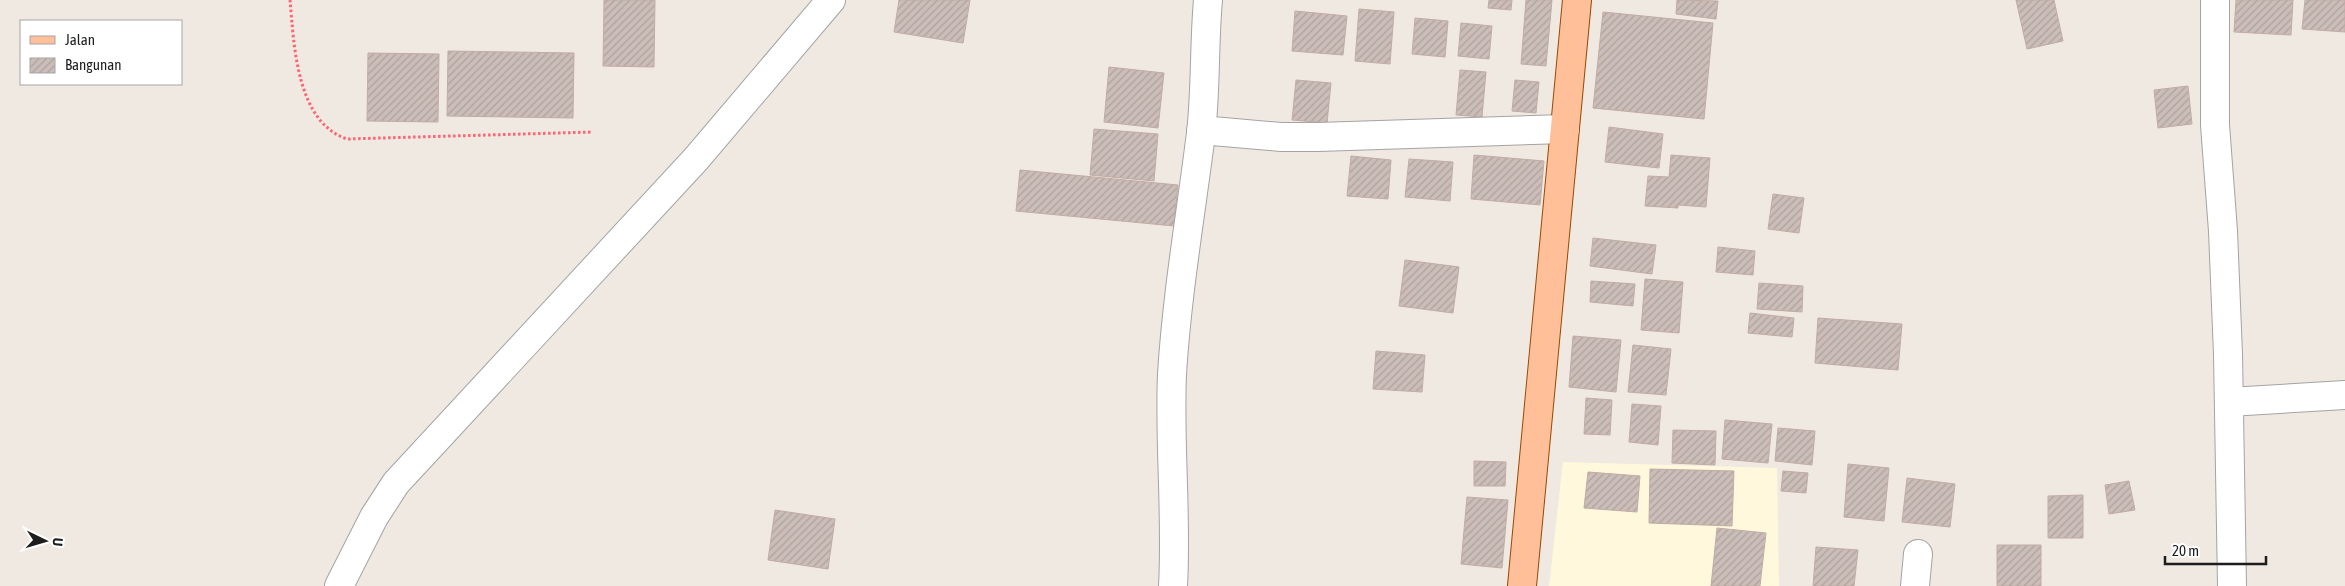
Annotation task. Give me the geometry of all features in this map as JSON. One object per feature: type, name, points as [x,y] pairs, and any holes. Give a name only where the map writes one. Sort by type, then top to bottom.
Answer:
[{"type":"main road","points":[[1522,586],[1577,0]]},
{"type":"street","points":[[339,586],[374,517],[396,484],[696,159],[831,0]]},
{"type":"street","points":[[1173,586],[1175,525],[1170,419],[1172,371],[1201,130],[1208,0]]},
{"type":"street","points":[[2215,0],[2215,125],[2223,231],[2229,402],[2232,586]]},
{"type":"street","points":[[1201,130],[1290,137],[1565,129]]},
{"type":"street","points":[[2229,402],[2345,395]]},
{"type":"street","points":[[1915,586],[1918,554]]},
{"type":"path","points":[[290,0],[296,62],[304,90],[318,115],[339,137],[347,139],[594,132]]},
{"type":"shaded area","points":[[1563,462],[1777,468],[1779,586],[1549,586]]},
{"type":"building","points":[[604,0],[655,0],[654,67],[603,66]]},
{"type":"building","points":[[899,0],[970,0],[963,43],[894,32]]},
{"type":"building","points":[[1489,0],[1512,0],[1511,10],[1488,8]]},
{"type":"building","points":[[1526,0],[1552,0],[1546,66],[1521,64]]},
{"type":"building","points":[[1677,0],[1718,1],[1716,19],[1676,14]]},
{"type":"building","points":[[2016,0],[2054,0],[2063,41],[2027,49]]},
{"type":"building","points":[[2236,0],[2293,0],[2291,35],[2234,32]]},
{"type":"building","points":[[2305,0],[2345,0],[2345,32],[2302,29]]},
{"type":"building","points":[[1359,9],[1394,12],[1390,64],[1355,61]]},
{"type":"building","points":[[1295,11],[1347,16],[1343,55],[1292,51]]},
{"type":"building","points":[[1603,12],[1713,23],[1704,119],[1593,108]]},
{"type":"building","points":[[1415,18],[1448,21],[1445,57],[1412,54]]},
{"type":"building","points":[[1461,23],[1492,26],[1489,59],[1458,56]]},
{"type":"building","points":[[448,51],[574,53],[573,118],[447,116]]},
{"type":"building","points":[[368,53],[439,54],[438,122],[367,121]]},
{"type":"building","points":[[1109,67],[1164,73],[1158,128],[1104,122]]},
{"type":"building","points":[[1460,70],[1486,72],[1482,117],[1456,115]]},
{"type":"building","points":[[1296,80],[1331,83],[1327,123],[1292,120]]},
{"type":"building","points":[[1515,80],[1539,82],[1536,113],[1512,111]]},
{"type":"building","points":[[2188,86],[2192,124],[2158,128],[2154,90]]},
{"type":"building","points":[[1609,127],[1663,134],[1659,168],[1605,162]]},
{"type":"building","points":[[1094,129],[1158,134],[1154,181],[1090,175]]},
{"type":"building","points":[[1474,155],[1544,161],[1540,205],[1471,199]]},
{"type":"building","points":[[1671,155],[1710,158],[1706,207],[1678,205],[1678,208],[1645,206],[1648,176],[1669,177]]},
{"type":"building","points":[[1351,156],[1391,160],[1388,199],[1347,196]]},
{"type":"building","points":[[1409,159],[1453,162],[1450,201],[1405,197]]},
{"type":"building","points":[[1020,170],[1178,185],[1174,226],[1016,211]]},
{"type":"building","points":[[1773,194],[1804,198],[1799,233],[1768,229]]},
{"type":"building","points":[[1593,238],[1656,245],[1652,274],[1590,266]]},
{"type":"building","points":[[1718,247],[1755,251],[1753,275],[1716,272]]},
{"type":"building","points":[[1405,260],[1459,267],[1453,313],[1399,306]]},
{"type":"building","points":[[1645,279],[1683,282],[1679,333],[1641,330]]},
{"type":"building","points":[[1591,281],[1635,284],[1633,306],[1590,302]]},
{"type":"building","points":[[1759,283],[1803,286],[1802,312],[1757,309]]},
{"type":"building","points":[[1750,313],[1794,318],[1792,337],[1748,333]]},
{"type":"building","points":[[1818,318],[1902,324],[1898,370],[1815,363]]},
{"type":"building","points":[[1573,336],[1621,340],[1616,392],[1569,387]]},
{"type":"building","points":[[1633,345],[1671,349],[1666,395],[1628,392]]},
{"type":"building","points":[[1376,351],[1425,355],[1422,392],[1373,389]]},
{"type":"building","points":[[1586,398],[1612,400],[1610,435],[1584,434]]},
{"type":"building","points":[[1632,404],[1661,406],[1658,445],[1629,442]]},
{"type":"building","points":[[1725,420],[1772,424],[1768,463],[1722,459]]},
{"type":"building","points":[[1778,428],[1815,431],[1812,465],[1775,461]]},
{"type":"building","points":[[1673,430],[1716,431],[1715,465],[1672,463]]},
{"type":"building","points":[[1474,461],[1506,462],[1505,486],[1474,486]]},
{"type":"building","points":[[1848,464],[1889,468],[1884,521],[1844,517]]},
{"type":"building","points":[[1650,469],[1734,471],[1732,526],[1649,523]]},
{"type":"building","points":[[1783,471],[1808,473],[1806,493],[1781,491]]},
{"type":"building","points":[[1588,472],[1640,476],[1637,512],[1584,508]]},
{"type":"building","points":[[1907,478],[1955,484],[1950,527],[1902,522]]},
{"type":"building","points":[[2129,481],[2135,510],[2109,514],[2105,485]]},
{"type":"building","points":[[2083,495],[2083,538],[2048,538],[2048,496]]},
{"type":"building","points":[[1467,497],[1508,500],[1502,568],[1461,564]]},
{"type":"building","points":[[775,510],[835,519],[828,569],[768,560]]},
{"type":"building","points":[[1717,528],[1766,533],[1760,586],[1711,586]]},
{"type":"building","points":[[1997,545],[2041,545],[2041,586],[1997,586]]},
{"type":"building","points":[[1816,547],[1858,550],[1854,586],[1813,586]]}]
